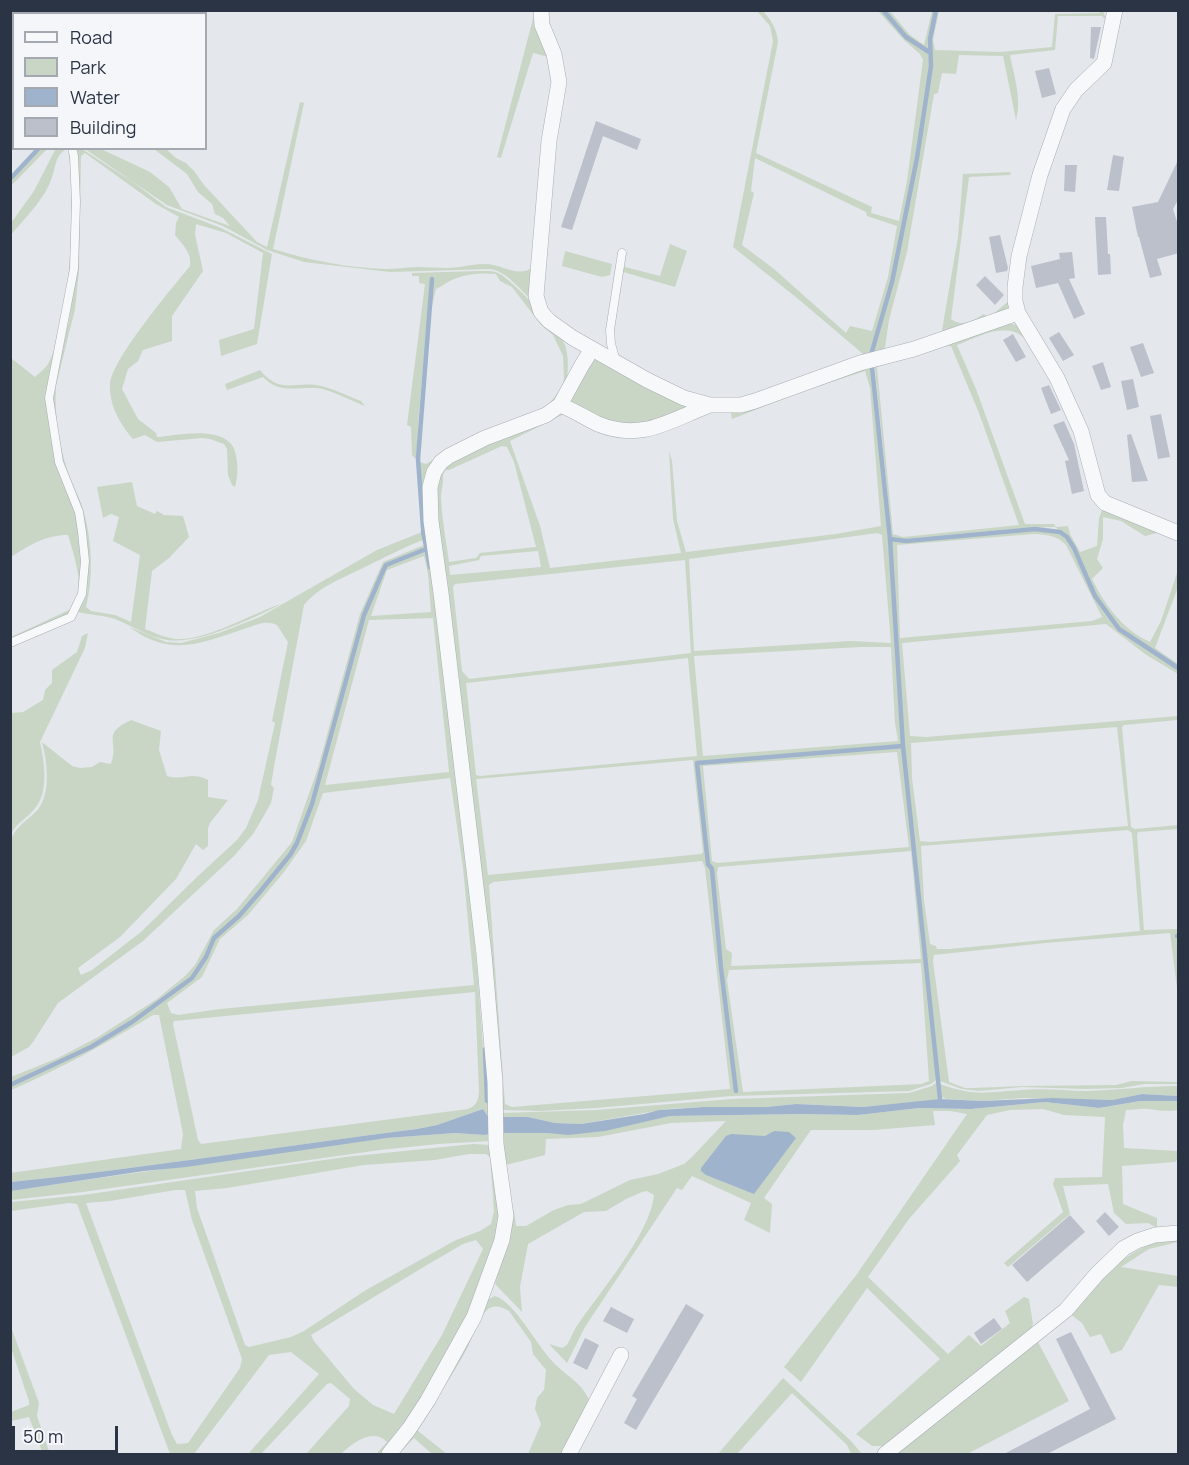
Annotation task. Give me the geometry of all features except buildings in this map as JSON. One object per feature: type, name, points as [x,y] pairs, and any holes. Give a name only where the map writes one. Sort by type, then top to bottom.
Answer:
[{"type":"street","points":[[541,10],[542,25],[554,54],[559,82],[549,141],[536,296],[541,312],[549,321],[592,349],[684,398],[710,405],[741,405],[861,363],[914,349],[1018,313]]},
{"type":"street","points":[[1115,10],[1104,63],[1076,90],[1063,109],[1040,175],[1016,272],[1015,301],[1018,313],[1047,358],[1070,404],[1081,431],[1098,495],[1105,503],[1179,533]]},
{"type":"street","points":[[389,1455],[409,1429],[449,1366],[474,1317],[495,1263],[506,1216],[496,1144],[496,1115],[484,954],[443,605],[431,522],[430,487],[441,462],[449,456],[485,438],[546,415],[560,405],[592,349]]},
{"type":"street","points":[[560,405],[596,423],[628,432],[664,425],[710,405]]},
{"type":"street","points":[[885,1455],[1054,1321],[1124,1248],[1155,1235],[1179,1233]]},
{"type":"street","points":[[569,1455],[621,1355]]},
{"type":"lane","points":[[10,643],[71,617],[82,594],[85,561],[79,512],[58,462],[49,398],[74,269],[76,202],[72,150]]},
{"type":"lane","points":[[617,364],[610,344],[610,330],[622,253]]},
{"type":"green space","points":[[535,11],[555,73],[531,300],[508,277],[491,269],[390,272],[304,262],[267,250],[223,226],[167,205],[86,150],[103,150],[150,172],[169,187],[182,209],[230,226],[223,218],[215,214],[212,204],[198,192],[187,174],[155,150],[167,150],[186,163],[257,242],[267,247],[300,102],[304,103],[273,249],[300,257],[357,267],[451,268],[490,264],[514,271],[526,271],[532,268],[552,83],[549,57],[533,53],[501,158],[497,157]]},
{"type":"green space","points":[[757,11],[763,11],[771,21],[778,42],[756,153],[872,207],[871,213],[899,221],[907,181],[923,60],[920,54],[878,11],[882,11],[905,38],[928,52],[930,66],[916,157],[891,282],[871,356],[893,282],[918,158],[932,66],[931,39],[937,11],[939,11],[933,40],[935,50],[1000,52],[1052,47],[1055,14],[1100,13],[1099,11],[1103,11],[1106,22],[1107,33],[1106,45],[1101,56],[1105,19],[1102,16],[1058,16],[1055,50],[1010,55],[1018,96],[1016,120],[1003,56],[959,55],[956,74],[942,73],[938,93],[934,94],[907,252],[889,320],[884,354],[863,359],[750,400],[712,403],[698,400],[647,378],[618,359],[612,346],[624,360],[661,382],[722,400],[755,396],[863,354],[733,247],[773,41],[770,26]],"holes":[[[755,158],[866,212],[867,216],[897,226],[888,277],[872,331],[850,326],[846,333],[774,269],[742,245],[754,193],[751,191]]]},
{"type":"green space","points":[[885,11],[890,11],[909,34],[924,45],[932,11],[935,11],[929,50],[907,36]]},
{"type":"green space","points":[[39,150],[46,150],[11,186],[18,171]]},
{"type":"green space","points":[[55,150],[65,150],[58,158],[45,193],[11,235],[11,223],[34,191]]},
{"type":"green space","points":[[68,150],[71,150],[74,183],[72,266],[68,304],[47,398],[56,457],[79,522],[82,552],[80,594],[75,607],[67,615],[11,640],[11,637],[69,610],[78,594],[78,574],[68,535],[45,539],[11,557],[11,358],[35,377],[48,364],[56,345],[67,290],[70,258],[72,197]]},
{"type":"green space","points":[[76,150],[84,150],[166,207],[221,228],[272,254],[257,344],[221,356],[219,340],[254,329],[263,253],[226,233],[196,224],[195,234],[203,271],[172,316],[172,341],[143,350],[138,361],[128,369],[122,389],[138,419],[156,433],[157,437],[203,433],[224,438],[232,445],[236,455],[235,487],[228,475],[227,449],[224,444],[202,438],[157,442],[145,435],[133,439],[116,414],[110,392],[113,373],[131,341],[190,266],[190,257],[175,235],[179,217],[156,204],[85,153],[81,156],[79,271],[75,309],[56,386],[56,398],[61,449],[81,503],[88,530],[91,570],[86,607],[91,611],[115,615],[131,622],[140,555],[113,541],[119,517],[111,514],[103,518],[97,487],[132,482],[137,506],[155,514],[157,511],[164,515],[183,516],[189,537],[169,558],[152,571],[145,629],[176,639],[201,636],[281,604],[226,629],[194,638],[180,640],[160,639],[115,619],[78,612],[87,590],[88,561],[63,466],[52,397],[70,315],[76,268]]},
{"type":"green space","points":[[1011,172],[1010,175],[969,177],[951,319],[964,323],[984,314],[988,318],[1009,301],[1011,305],[1000,314],[941,336],[958,237],[963,174]]},
{"type":"green space","points":[[670,244],[687,251],[675,287],[620,271],[621,266],[660,276]]},
{"type":"green space","points":[[565,251],[612,264],[610,275],[602,277],[562,266]]},
{"type":"green space","points":[[492,271],[500,274],[546,318],[565,345],[568,360],[567,377],[559,400],[549,410],[445,455],[427,528],[424,529],[419,462],[426,464],[459,444],[546,408],[562,387],[564,379],[563,356],[553,335],[541,325],[512,287],[500,281],[496,274],[467,275],[436,289],[430,315],[433,278],[431,277],[417,460],[412,455],[411,427],[407,425],[425,284],[419,283],[419,276],[412,276],[412,273]]},
{"type":"green space","points":[[1003,323],[1018,325],[1026,340],[1018,334],[1002,330],[983,334],[957,345],[976,389],[1025,524],[1068,526],[1080,552],[1097,546],[1099,518],[1104,505],[1178,535],[1178,540],[1157,533],[1145,536],[1121,521],[1103,517],[1103,539],[1097,559],[1103,568],[1092,579],[1123,624],[1150,642],[1161,621],[1178,570],[1178,587],[1155,648],[1178,666],[1119,628],[1096,596],[1068,537],[1055,527],[903,539],[892,537],[875,368],[872,366],[889,539],[902,745],[696,763],[708,864],[711,869],[721,968],[736,1092],[738,1091],[722,968],[713,869],[709,863],[698,763],[902,747],[927,973],[936,1080],[931,1084],[909,1091],[732,1096],[596,1108],[540,1111],[500,1110],[431,504],[444,465],[560,411],[564,414],[510,441],[540,526],[550,568],[681,553],[673,519],[669,451],[672,461],[677,521],[686,552],[836,534],[881,526],[870,388],[865,371],[804,391],[732,419],[731,413],[738,409]],"holes":[[[951,346],[979,413],[1019,525],[903,537],[893,534],[877,367],[940,347]],[[502,446],[507,447],[514,462],[536,547],[480,553],[476,558],[449,562],[441,498],[443,474],[446,470]],[[877,533],[882,535],[891,643],[850,641],[694,651],[689,559]],[[538,551],[541,567],[450,575],[449,566],[479,560],[481,556]],[[685,560],[691,653],[469,679],[462,671],[453,587],[455,584]],[[891,647],[898,741],[703,756],[694,656]],[[688,658],[697,756],[476,775],[466,683]],[[897,752],[909,847],[717,863],[712,861],[703,766]],[[693,760],[703,852],[488,875],[476,779]],[[911,851],[921,959],[731,966],[732,953],[726,949],[718,867]],[[702,861],[705,868],[730,1089],[512,1107],[505,1104],[489,885],[493,882]],[[921,963],[929,1081],[921,1084],[743,1092],[727,980],[729,970]]]},
{"type":"green space","points":[[595,355],[694,406],[682,414],[622,428],[565,403]]},
{"type":"green space","points":[[260,370],[280,385],[322,386],[361,401],[365,406],[321,389],[282,388],[263,377],[227,390],[225,384]]},
{"type":"green space","points":[[428,530],[488,1033],[489,1118],[483,1109],[437,1125],[417,1129],[11,1182],[10,1173],[181,1149],[183,1134],[159,1015],[153,1015],[101,1045],[11,1090],[11,1086],[91,1048],[133,1023],[193,979],[207,958],[215,939],[239,917],[291,856],[313,805],[365,615],[384,571],[387,566],[425,550],[431,572],[461,813],[433,572],[424,531]],"holes":[[[424,556],[431,612],[371,616],[387,570]],[[433,618],[449,772],[325,785],[369,620]],[[450,778],[463,868],[474,985],[178,1015],[171,1013],[167,1003],[202,977],[220,939],[248,915],[284,872],[306,841],[323,793]],[[466,854],[484,1009],[488,1101],[486,1101],[477,968]],[[475,992],[479,1092],[475,1104],[468,1109],[201,1144],[198,1140],[174,1021]]]},
{"type":"green space","points":[[1035,530],[1053,531],[1067,538],[1094,597],[1118,630],[1178,669],[1178,674],[1145,654],[1106,624],[902,643],[910,736],[926,737],[1178,716],[1178,720],[1122,727],[1131,827],[1135,829],[1178,825],[1178,829],[1138,832],[1137,835],[1144,930],[1178,929],[1178,935],[1176,935],[1178,937],[1178,996],[1170,933],[934,955],[949,1082],[965,1088],[1116,1085],[1132,1081],[1178,1082],[1178,1084],[1144,1084],[1122,1088],[1086,1089],[1022,1087],[979,1091],[962,1089],[940,1081],[904,746],[891,540],[906,542]],"holes":[[[1034,534],[1055,537],[1066,545],[1102,617],[1092,621],[900,638],[897,545]],[[1117,727],[1128,826],[920,841],[912,778],[911,743]],[[1128,830],[1132,833],[1140,931],[937,949],[936,946],[930,944],[924,900],[921,846]]]},
{"type":"green space","points":[[422,532],[423,540],[331,584],[316,593],[304,605],[271,785],[274,788],[271,803],[253,834],[234,856],[143,941],[58,1003],[29,1047],[11,1057],[11,839],[17,829],[36,812],[43,801],[47,776],[42,742],[72,766],[92,767],[100,762],[111,764],[114,749],[113,734],[131,720],[161,731],[159,750],[167,776],[202,777],[208,780],[208,797],[228,800],[210,823],[208,846],[203,850],[196,844],[176,879],[120,937],[78,968],[81,975],[92,970],[141,932],[237,840],[246,828],[258,800],[275,723],[272,721],[288,642],[277,625],[262,623],[215,639],[187,645],[159,642],[129,627],[166,642],[181,643],[219,633],[260,617],[377,550]]},
{"type":"green space","points":[[424,545],[425,548],[385,564],[382,570],[363,615],[311,804],[289,855],[259,893],[213,937],[205,957],[191,977],[132,1021],[90,1046],[11,1083],[11,1077],[58,1058],[98,1037],[157,999],[185,976],[195,965],[214,930],[237,909],[292,842],[318,768],[360,614],[383,562]]},
{"type":"green space","points":[[88,633],[85,648],[40,742],[44,775],[43,793],[33,811],[16,826],[11,834],[11,713],[23,712],[43,700],[45,690],[52,683],[52,670],[77,652],[82,636]]},
{"type":"green space","points":[[938,1081],[939,1097],[937,1100],[863,1107],[796,1104],[766,1107],[667,1109],[581,1124],[555,1123],[528,1117],[500,1117],[500,1113],[596,1110],[732,1099],[909,1093],[932,1086]]},
{"type":"green space","points":[[940,1084],[963,1091],[981,1093],[1038,1089],[1087,1091],[1178,1086],[1178,1096],[1142,1094],[1112,1100],[1023,1098],[982,1101],[946,1099],[942,1097]]},
{"type":"green space","points":[[1140,1101],[1178,1101],[1178,1110],[1126,1110],[1123,1125],[1124,1148],[1178,1151],[1178,1159],[1175,1162],[1122,1166],[1123,1204],[1157,1218],[1157,1228],[1148,1223],[1126,1224],[1114,1213],[1108,1184],[1063,1186],[1070,1214],[1008,1267],[1004,1263],[1063,1212],[1053,1184],[1055,1178],[1102,1177],[1105,1117],[1064,1115],[1043,1109],[1010,1110],[987,1115],[957,1155],[960,1161],[909,1219],[868,1277],[948,1354],[969,1335],[981,1346],[1010,1323],[1005,1311],[1024,1297],[1029,1299],[1033,1324],[1030,1331],[886,1446],[872,1446],[856,1434],[940,1359],[867,1288],[801,1382],[784,1367],[857,1274],[967,1114],[933,1111],[935,1125],[873,1130],[811,1130],[764,1198],[772,1204],[770,1233],[744,1220],[751,1203],[692,1176],[682,1190],[677,1188],[585,1327],[567,1363],[549,1344],[562,1348],[567,1345],[575,1329],[633,1246],[650,1211],[654,1195],[647,1191],[642,1192],[606,1211],[584,1212],[528,1244],[520,1287],[522,1312],[495,1284],[508,1238],[509,1207],[514,1211],[516,1226],[526,1226],[554,1210],[568,1205],[581,1204],[630,1180],[658,1174],[684,1164],[726,1121],[671,1123],[598,1137],[546,1139],[545,1155],[506,1165],[500,1133],[597,1132],[670,1116],[858,1115],[919,1108],[971,1109],[1045,1102],[1099,1108]]},
{"type":"green space","points":[[455,1133],[485,1135],[492,1133],[491,1141],[380,1150],[11,1200],[11,1191],[43,1186],[374,1139]]},
{"type":"green space","points":[[473,1144],[490,1145],[500,1225],[485,1278],[433,1385],[383,1454],[376,1454],[387,1442],[375,1436],[369,1436],[357,1441],[341,1454],[306,1454],[349,1406],[350,1399],[331,1383],[327,1384],[261,1454],[248,1454],[319,1374],[291,1352],[269,1355],[194,1454],[170,1454],[77,1204],[69,1203],[11,1211],[11,1202],[83,1195],[345,1157]],"holes":[[[469,1154],[486,1154],[490,1157],[494,1211],[491,1224],[456,1240],[366,1290],[304,1331],[291,1337],[249,1347],[245,1345],[197,1208],[195,1191],[227,1188],[364,1165],[435,1160]],[[185,1190],[192,1220],[242,1359],[240,1368],[188,1443],[177,1444],[172,1435],[86,1203]],[[476,1240],[483,1249],[442,1335],[394,1414],[373,1405],[354,1389],[311,1335],[463,1244]]]},
{"type":"green space","points":[[1178,1237],[1178,1242],[1149,1249],[1121,1267],[1178,1276],[1178,1287],[1159,1285],[1122,1350],[1111,1354],[1101,1334],[1090,1337],[1082,1323],[1070,1314],[1105,1275],[1129,1255],[1159,1241]]},
{"type":"green space","points":[[495,1296],[510,1307],[547,1355],[587,1395],[590,1402],[565,1454],[528,1454],[541,1424],[535,1409],[537,1398],[544,1390],[546,1370],[533,1354],[531,1342],[509,1311],[501,1307],[492,1307],[484,1313],[464,1355],[431,1408],[485,1301]]},
{"type":"green space","points":[[11,1327],[39,1403],[37,1416],[50,1454],[43,1454],[29,1417],[11,1421],[11,1412],[29,1405],[29,1401],[11,1348]]},
{"type":"green space","points":[[1038,1342],[1069,1401],[967,1454],[892,1454]]},
{"type":"green space","points":[[783,1378],[862,1454],[851,1454],[847,1445],[792,1393],[737,1454],[718,1454]]},
{"type":"green space","points":[[413,1427],[447,1454],[432,1454],[414,1438],[399,1454],[393,1454]]},
{"type":"water","points":[[1142,1094],[1178,1096],[1178,1101],[1140,1101],[1099,1108],[1045,1102],[971,1109],[919,1108],[858,1115],[670,1116],[605,1131],[568,1135],[500,1133],[500,1117],[528,1117],[555,1123],[581,1124],[659,1110],[704,1107],[766,1107],[796,1104],[863,1107],[940,1099],[1112,1100]]},
{"type":"water","points":[[483,1109],[489,1118],[492,1133],[485,1135],[455,1133],[387,1138],[11,1191],[11,1182],[417,1129],[437,1125]]},
{"type":"water","points":[[774,1131],[789,1132],[796,1138],[754,1194],[701,1171],[726,1136],[731,1134],[765,1136]]},
{"type":"waterway","points":[[883,10],[906,37],[929,52]]},
{"type":"waterway","points":[[871,355],[892,282],[917,158],[931,66],[930,39],[936,10]]},
{"type":"waterway","points":[[10,179],[37,150]]},
{"type":"waterway","points":[[423,528],[418,459],[432,279]]},
{"type":"waterway","points":[[872,367],[890,539],[903,746],[940,1099]]},
{"type":"waterway","points":[[890,539],[906,541],[1035,529],[1060,532],[1067,537],[1074,548],[1095,596],[1119,629],[1178,668]]},
{"type":"waterway","points":[[423,531],[430,567]]},
{"type":"waterway","points":[[10,1085],[91,1047],[132,1022],[192,978],[206,957],[214,938],[239,916],[290,855],[312,804],[364,615],[383,571],[386,565],[426,549]]},
{"type":"waterway","points":[[736,1091],[712,869],[708,864],[697,763],[903,746]]},
{"type":"waterway","points":[[485,1049],[487,1101]]}]
